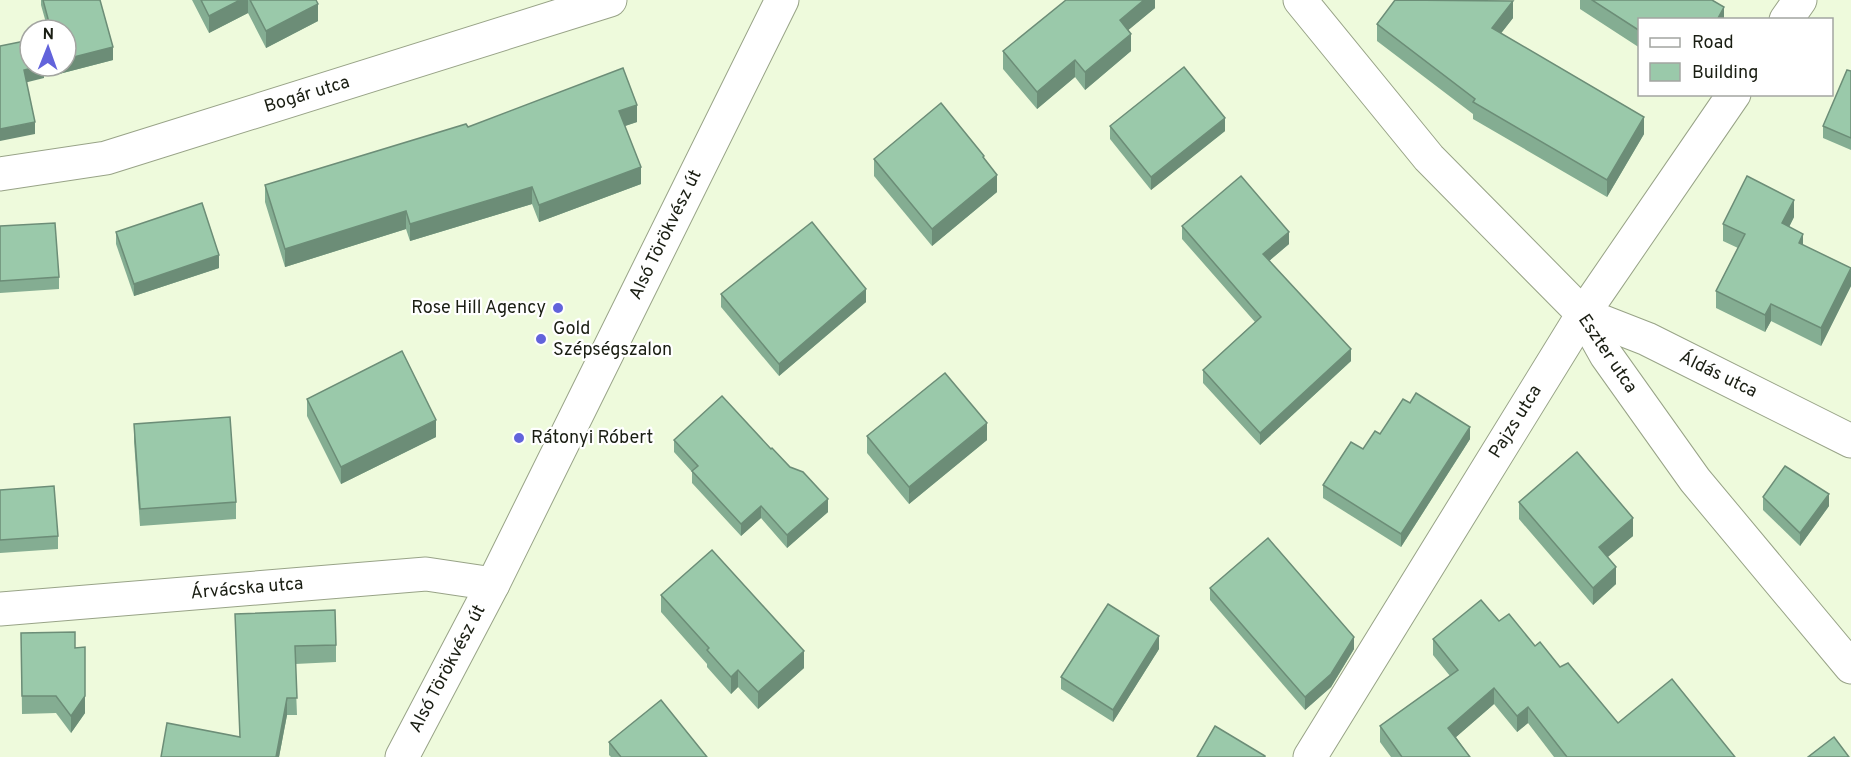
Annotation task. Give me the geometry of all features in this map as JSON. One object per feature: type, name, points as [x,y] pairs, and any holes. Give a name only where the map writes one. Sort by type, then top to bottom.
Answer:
[{"type":"street","name":"Bogár utca","points":[[0,174],[106,158],[610,0]]},
{"type":"street","name":"Alsó Törökvész út","points":[[402,757],[493,584],[782,0]]},
{"type":"street","name":"Eszter utca","points":[[1300,0],[1430,158],[1583,314],[1606,355],[1695,480],[1851,668]]},
{"type":"street","points":[[1787,18],[1800,0]]},
{"type":"street","name":"Pajzs utca","points":[[1310,757],[1583,314],[1733,96]]},
{"type":"street","name":"Áldás utca","points":[[1583,314],[1647,339],[1851,441]]},
{"type":"street","name":"Árvácska utca","points":[[0,609],[426,574],[493,584]]},
{"type":"building","points":[[43,0],[100,0],[113,47],[78,56],[78,18],[48,18]]},
{"type":"building","points":[[201,0],[240,0],[209,16]]},
{"type":"building","points":[[250,0],[316,0],[318,4],[266,31]]},
{"type":"building","points":[[1066,0],[1144,0],[1120,20],[1131,34],[1085,72],[1075,60],[1037,92],[1003,51]]},
{"type":"building","points":[[1395,0],[1513,1],[1492,28],[1644,117],[1607,180],[1473,102],[1475,99],[1377,24]]},
{"type":"building","points":[[1592,0],[1712,0],[1724,7],[1718,18],[1638,18],[1638,30]]},
{"type":"building","points":[[18,42],[18,78],[26,78],[35,122],[0,129],[0,46]]},
{"type":"building","points":[[1184,67],[1225,118],[1151,177],[1110,126]]},
{"type":"building","points":[[623,68],[637,105],[619,111],[641,167],[539,205],[532,187],[410,224],[406,211],[285,249],[265,185],[466,124],[468,127]]},
{"type":"building","points":[[1847,70],[1851,71],[1851,138],[1823,126]]},
{"type":"building","points":[[941,103],[997,175],[932,229],[874,159]]},
{"type":"building","points":[[1241,176],[1289,232],[1263,254],[1351,349],[1260,433],[1203,370],[1261,317],[1182,226]]},
{"type":"building","points":[[1747,176],[1794,200],[1782,223],[1803,234],[1799,243],[1851,268],[1821,328],[1771,304],[1765,315],[1716,291],[1745,234],[1723,224]]},
{"type":"building","points":[[202,203],[219,255],[134,284],[116,232]]},
{"type":"building","points":[[812,222],[866,289],[779,364],[721,294]]},
{"type":"building","points":[[55,223],[59,277],[0,281],[0,226]]},
{"type":"building","points":[[402,351],[436,420],[341,467],[307,399]]},
{"type":"building","points":[[945,373],[987,423],[909,487],[867,436]]},
{"type":"building","points":[[1416,393],[1470,427],[1401,534],[1323,485],[1351,442],[1363,449],[1375,431],[1380,434],[1403,399],[1410,403]]},
{"type":"building","points":[[722,396],[771,449],[790,467],[803,472],[828,499],[787,535],[761,506],[741,524],[692,471],[698,466],[674,440]]},
{"type":"building","points":[[230,417],[236,502],[140,509],[134,424]]},
{"type":"building","points":[[1577,452],[1633,518],[1599,547],[1616,567],[1593,588],[1519,502]]},
{"type":"building","points":[[1785,466],[1829,494],[1800,533],[1763,497]]},
{"type":"building","points":[[54,486],[58,536],[0,540],[0,490]]},
{"type":"building","points":[[1268,538],[1354,637],[1331,674],[1305,697],[1210,588]]},
{"type":"building","points":[[712,550],[804,651],[758,692],[738,670],[731,677],[707,650],[709,648],[661,595]]},
{"type":"building","points":[[1481,600],[1499,621],[1509,614],[1535,646],[1540,642],[1560,667],[1568,663],[1618,723],[1672,679],[1735,757],[1567,757],[1528,707],[1517,716],[1494,688],[1448,728],[1470,757],[1402,757],[1380,726],[1458,670],[1433,639]]},
{"type":"building","points":[[1108,604],[1159,636],[1113,710],[1061,677]]},
{"type":"building","points":[[335,610],[336,645],[295,646],[297,698],[287,698],[276,757],[161,757],[167,723],[240,737],[235,614]]},
{"type":"building","points":[[75,632],[75,648],[85,647],[85,696],[71,716],[56,696],[22,696],[21,633]]},
{"type":"building","points":[[661,700],[707,757],[621,757],[609,742]]},
{"type":"building","points":[[1215,726],[1265,756],[1265,757],[1197,757]]},
{"type":"building","points":[[1834,737],[1849,757],[1808,757]]},
{"type":"place","name":"Rose Hill Agency","points":[[558,308]]},
{"type":"place","name":"Gold Szépségszalon","points":[[541,339]]},
{"type":"place","name":"Rátonyi Róbert","points":[[519,438]]}]
